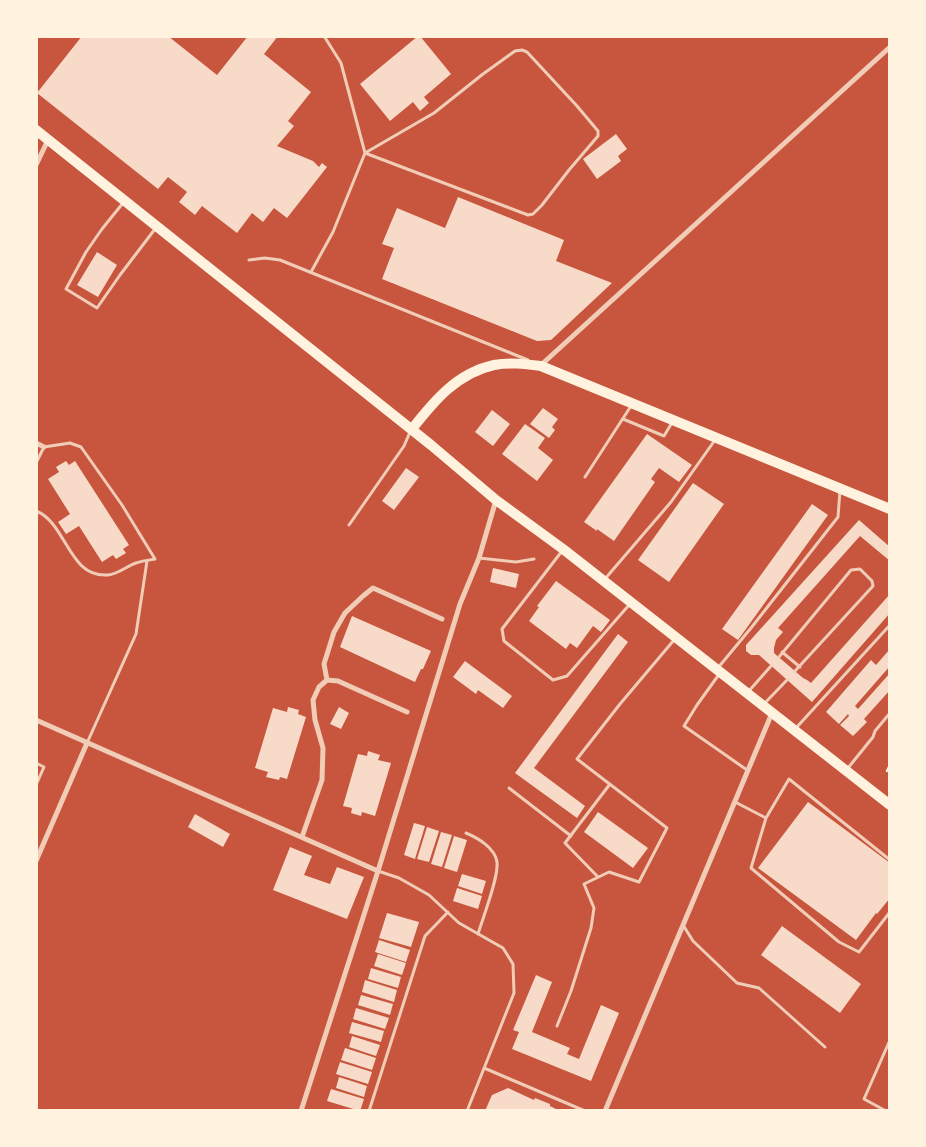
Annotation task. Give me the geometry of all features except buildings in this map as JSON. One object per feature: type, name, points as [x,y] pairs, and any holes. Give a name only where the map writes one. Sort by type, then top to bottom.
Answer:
[{"type":"main road","points":[[36,130],[412,429],[496,500],[564,549],[889,804]]},
{"type":"main road","points":[[412,429],[441,394],[456,381],[473,372],[494,365],[516,363],[540,366],[890,509]]},
{"type":"street","points":[[540,366],[890,47]]},
{"type":"street","points":[[36,165],[48,139]]},
{"type":"street","points":[[36,443],[44,447]]},
{"type":"street","points":[[301,1111],[378,871],[460,604],[479,558],[496,500]]},
{"type":"street","points":[[327,680],[324,664],[334,632],[345,613],[373,588],[442,619]]},
{"type":"street","points":[[302,837],[322,780],[323,748],[315,720],[313,700],[319,687],[327,680],[338,681],[407,712]]},
{"type":"street","points":[[605,1111],[772,713]]},
{"type":"street","points":[[36,720],[378,871]]},
{"type":"street","points":[[36,861],[87,742]]},
{"type":"lane","points":[[311,272],[333,232],[365,153],[341,63],[324,36]]},
{"type":"lane","points":[[522,50],[527,52],[598,130],[598,136],[542,205],[533,214],[528,215],[365,153],[434,113],[515,51],[522,50]]},
{"type":"lane","points":[[125,201],[96,237],[66,289],[96,308],[157,226]]},
{"type":"lane","points":[[249,260],[265,258],[280,260],[540,366]]},
{"type":"lane","points":[[585,477],[633,404]]},
{"type":"lane","points":[[623,419],[664,436],[674,420]]},
{"type":"lane","points":[[349,525],[404,446],[412,429]]},
{"type":"lane","points":[[604,581],[672,502],[716,438]]},
{"type":"lane","points":[[36,463],[44,447],[70,443],[80,447],[122,505],[155,559],[136,563],[110,575],[97,575],[87,570],[76,560],[50,520],[41,512],[36,511]]},
{"type":"lane","points":[[748,770],[684,726],[719,671],[838,518],[841,489]]},
{"type":"lane","points":[[564,549],[502,629],[504,641],[553,680],[567,676],[631,602]]},
{"type":"lane","points":[[479,558],[516,562],[534,559]]},
{"type":"lane","points":[[87,742],[136,634],[147,561]]},
{"type":"lane","points":[[778,657],[851,570],[860,569],[872,581],[873,586],[795,671]]},
{"type":"lane","points":[[794,730],[890,625]]},
{"type":"lane","points":[[557,1026],[571,991],[591,928],[594,908],[584,884],[609,872],[639,882],[667,828],[577,759],[676,637]]},
{"type":"lane","points":[[782,652],[800,667]]},
{"type":"lane","points":[[747,693],[771,666]]},
{"type":"lane","points":[[763,705],[786,680]]},
{"type":"lane","points":[[846,770],[874,737],[875,731],[890,713]]},
{"type":"lane","points":[[36,763],[44,767],[36,785]]},
{"type":"lane","points":[[890,860],[789,779],[766,818],[751,868],[840,942],[859,952],[890,912]]},
{"type":"lane","points":[[598,877],[565,843],[610,784]]},
{"type":"lane","points":[[509,788],[571,836]]},
{"type":"lane","points":[[735,802],[766,818]]},
{"type":"lane","points":[[466,833],[490,848],[497,860],[497,873],[478,934]]},
{"type":"lane","points":[[378,871],[399,878],[429,895],[459,923],[503,948],[513,964],[514,994],[468,1111]]},
{"type":"lane","points":[[369,1111],[425,936],[448,912]]},
{"type":"lane","points":[[683,924],[693,941],[737,982],[759,988],[825,1047]]},
{"type":"lane","points":[[886,1111],[864,1099],[890,1040]]},
{"type":"lane","points":[[484,1068],[585,1111]]},
{"type":"path","points":[[887,771],[890,764]]}]
